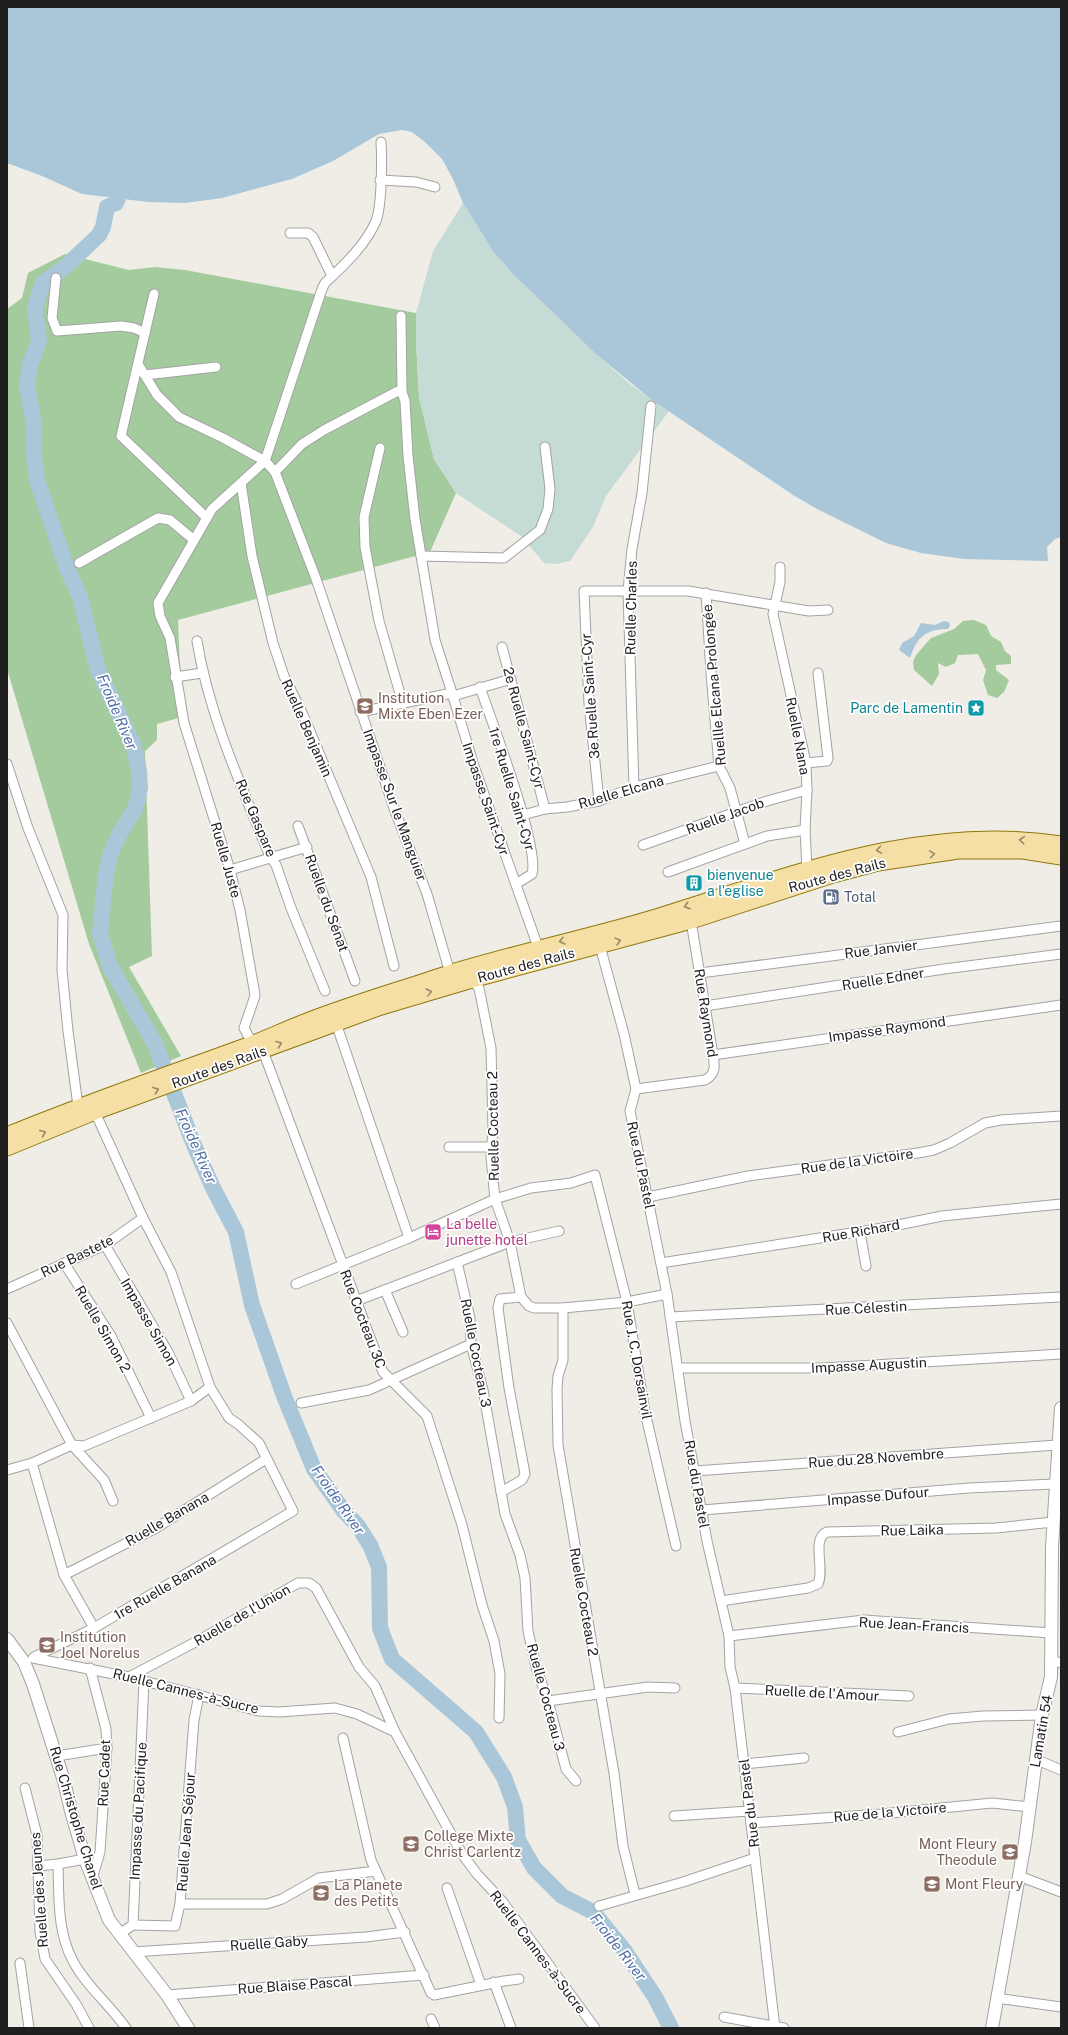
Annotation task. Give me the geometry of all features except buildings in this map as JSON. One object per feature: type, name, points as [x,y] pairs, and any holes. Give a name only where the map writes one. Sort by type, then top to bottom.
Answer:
[{"type":"main road","name":"Route des Rails","points":[[258,1047],[308,1021],[450,973],[644,920],[807,869],[872,851],[913,844],[1008,838],[1061,844]]},
{"type":"main road","name":"Route des Rails","points":[[7,1135],[78,1106],[118,1098],[214,1062],[418,995],[691,921],[833,875],[878,863],[939,853],[985,850],[1023,851],[1061,858]]},
{"type":"main road","name":"Route des Rails","points":[[7,1148],[95,1112],[118,1098]]},
{"type":"street","points":[[265,461],[322,289],[332,276],[356,253],[376,221],[380,180],[381,142]]},
{"type":"street","points":[[380,180],[416,182],[435,187]]},
{"type":"street","points":[[290,233],[308,233],[313,237],[332,276]]},
{"type":"street","points":[[56,278],[52,318],[54,327],[57,331],[121,326],[134,328],[145,333]]},
{"type":"street","points":[[154,294],[121,436],[207,518]]},
{"type":"street","name":"Impasse Saint-Cyr","points":[[401,316],[402,392],[405,401],[408,456],[421,556],[436,640],[474,766],[538,948]]},
{"type":"street","name":"Impasse Sur le Manguier","points":[[138,364],[157,396],[179,417],[223,438],[265,461],[275,472],[315,576],[360,712],[395,811],[428,894],[450,973]]},
{"type":"street","points":[[145,375],[216,367]]},
{"type":"street","points":[[275,472],[302,444],[324,430],[398,391],[402,392]]},
{"type":"street","name":"Ruelle Charles","points":[[634,787],[628,591],[632,549],[642,493],[651,406]]},
{"type":"street","points":[[421,556],[504,558],[540,530],[548,509],[550,489],[545,447]]},
{"type":"street","points":[[380,448],[364,518],[365,547],[380,621],[403,704]]},
{"type":"street","name":"Ruelle Juste","points":[[258,1047],[244,1028],[255,996],[253,976],[230,870],[184,723],[175,677],[170,638],[160,616],[158,603],[212,509],[265,461]]},
{"type":"street","name":"Ruelle Benjamin","points":[[241,483],[252,556],[273,642],[284,676],[304,717],[371,877],[394,966]]},
{"type":"street","points":[[79,563],[158,518],[170,520],[194,540]]},
{"type":"street","name":"Ruelle Nana","points":[[780,567],[778,595],[774,604],[773,619],[806,763],[807,790],[805,830],[807,869]]},
{"type":"street","name":"3e Ruelle Saint-Cyr","points":[[599,801],[589,704],[584,591],[628,591]]},
{"type":"street","points":[[628,591],[688,591],[809,611],[828,610]]},
{"type":"street","name":"Ruellle Elcana Prolongée","points":[[706,593],[719,766],[730,788],[745,844]]},
{"type":"street","name":"Rue Gaspare","points":[[197,641],[202,673],[226,746],[271,859],[276,865],[291,908],[325,991]]},
{"type":"street","name":"2e Ruelle Saint-Cyr","points":[[502,646],[545,809]]},
{"type":"street","points":[[175,677],[202,673]]},
{"type":"street","points":[[806,763],[827,761],[828,758],[818,673]]},
{"type":"street","points":[[360,712],[452,694],[511,679]]},
{"type":"street","name":"1re Ruelle Saint-Cyr","points":[[480,687],[523,815],[533,861],[533,869],[528,878],[516,884]]},
{"type":"street","points":[[7,764],[28,828],[62,914],[62,970],[68,1032],[78,1106]]},
{"type":"street","name":"Ruelle Elcana","points":[[523,815],[545,809],[567,807],[599,801],[634,787],[719,766]]},
{"type":"street","name":"Ruelle Jacob","points":[[644,845],[767,801],[807,790]]},
{"type":"street","name":"Ruelle du Sénat","points":[[298,826],[355,981]]},
{"type":"street","points":[[668,872],[767,836],[805,830]]},
{"type":"street","points":[[230,870],[307,847]]},
{"type":"street","name":"Rue Raymond","points":[[636,1089],[705,1080],[711,1077],[714,1072],[713,1055],[691,921]]},
{"type":"street","name":"Rue Janvier","points":[[700,973],[1061,926]]},
{"type":"street","name":"Rue du Pastel","points":[[600,946],[624,1034],[636,1089],[630,1111],[667,1294],[685,1421],[729,1636],[730,1667],[735,1688],[775,2028]]},
{"type":"street","name":"Ruelle Edner","points":[[705,1006],[944,969],[1061,954]]},
{"type":"street","name":"Ruelle Cocteau 2","points":[[472,980],[479,988],[491,1048],[493,1129],[491,1147],[495,1199],[510,1242],[521,1297]]},
{"type":"street","name":"Impasse Raymond","points":[[713,1055],[1061,1005]]},
{"type":"street","points":[[336,1023],[409,1238]]},
{"type":"street","name":"Rue Cocteau 3C","points":[[258,1047],[382,1372],[427,1416],[462,1525],[482,1605],[494,1641],[500,1674],[499,1718]]},
{"type":"street","points":[[95,1112],[144,1218],[171,1272],[210,1388],[228,1418],[238,1424],[259,1443],[266,1459]]},
{"type":"street","name":"Rue de la Victoire","points":[[648,1197],[748,1176],[934,1150],[950,1143],[985,1123],[1001,1120],[1061,1116]]},
{"type":"street","points":[[449,1147],[491,1147]]},
{"type":"street","name":"Rue J. C. Dorsainvil","points":[[495,1199],[531,1188],[571,1183],[595,1175],[627,1302],[645,1412],[676,1546]]},
{"type":"street","points":[[296,1284],[409,1238],[495,1199]]},
{"type":"street","name":"Rue Richard","points":[[661,1263],[860,1232],[942,1216],[1061,1204]]},
{"type":"street","name":"Rue Bastete","points":[[7,1289],[105,1245],[144,1218]]},
{"type":"street","points":[[356,1301],[510,1242],[559,1231]]},
{"type":"street","points":[[860,1232],[866,1266]]},
{"type":"street","name":"Impasse Simon","points":[[105,1245],[168,1352],[191,1401]]},
{"type":"street","name":"Ruelle Cocteau 3","points":[[457,1262],[470,1318],[471,1344],[483,1390],[501,1492],[506,1514],[520,1555],[525,1578],[528,1632],[536,1667],[548,1701],[566,1769],[576,1781]]},
{"type":"street","name":"Ruelle Simon 2","points":[[64,1263],[111,1336],[151,1418]]},
{"type":"street","points":[[385,1290],[403,1332]]},
{"type":"street","points":[[521,1297],[529,1306],[534,1308],[563,1308],[627,1302],[667,1294]]},
{"type":"street","name":"Ruelle Cocteau 3","points":[[501,1492],[522,1480],[525,1474],[508,1381],[498,1308],[500,1299],[521,1297]]},
{"type":"street","name":"Rue Célestin","points":[[670,1317],[1061,1297]]},
{"type":"street","name":"Ruelle Cocteau 2","points":[[563,1308],[563,1360],[558,1383],[558,1445],[614,1773],[623,1846],[635,1894]]},
{"type":"street","points":[[7,1323],[72,1445],[104,1480],[113,1501]]},
{"type":"street","points":[[302,1403],[369,1390],[471,1344]]},
{"type":"street","name":"Impasse Augustin","points":[[678,1368],[823,1368],[1061,1354]]},
{"type":"street","points":[[7,1470],[32,1463],[72,1445],[84,1446],[191,1401],[210,1388]]},
{"type":"street","name":"Lamatin 54","points":[[992,2028],[996,1998],[1019,1876],[1042,1715],[1056,1661],[1051,1633],[1056,1548],[1053,1522],[1054,1484],[1059,1461],[1057,1445],[1061,1408]]},
{"type":"street","name":"Rue du 28 Novembre","points":[[696,1471],[1057,1445]]},
{"type":"street","name":"1re Ruelle Banana","points":[[29,1660],[94,1628],[294,1512],[266,1459]]},
{"type":"street","name":"Ruelle Banana","points":[[64,1575],[156,1528],[266,1459]]},
{"type":"street","points":[[32,1463],[64,1575],[94,1628]]},
{"type":"street","name":"Impasse Dufour","points":[[702,1510],[969,1488],[1054,1484]]},
{"type":"street","name":"Rue Laika","points":[[721,1601],[808,1588],[818,1584],[821,1574],[819,1540],[823,1534],[827,1532],[996,1528],[1053,1522]]},
{"type":"street","name":"Ruelle de l'Union","points":[[129,1677],[203,1638],[298,1583],[309,1583],[316,1588],[359,1667],[375,1686],[395,1732]]},
{"type":"street","name":"Rue Jean-Francis","points":[[729,1636],[864,1620],[1051,1633]]},
{"type":"street","name":"Rue Christophe Chanel","points":[[7,1639],[29,1660],[85,1859],[109,1920],[167,1995],[188,2028]]},
{"type":"street","name":"Ruelle Cannes-à-Sucre","points":[[29,1660],[90,1668],[259,1710],[279,1712],[335,1708],[357,1714],[395,1732],[462,1854],[476,1874],[502,1901],[595,2028]]},
{"type":"street","name":"Rue Cadet","points":[[90,1668],[106,1729],[108,1748],[100,1852],[92,1879]]},
{"type":"street","name":"Impasse du Pacifique","points":[[133,1925],[144,1681]]},
{"type":"street","points":[[548,1701],[648,1687],[675,1688]]},
{"type":"street","name":"Ruelle de l'Amour","points":[[735,1688],[909,1696]]},
{"type":"street","name":"Ruelle Jean Séjour","points":[[133,1925],[175,1926],[180,1904],[194,1720],[199,1695]]},
{"type":"street","points":[[898,1732],[949,1719],[991,1715],[1042,1715]]},
{"type":"street","points":[[343,1738],[363,1830],[376,1871],[433,1995],[494,1982],[519,1979]]},
{"type":"street","points":[[57,1756],[108,1748]]},
{"type":"street","points":[[744,1764],[804,1758]]},
{"type":"street","points":[[1035,1759],[1061,1770]]},
{"type":"street","name":"Ruelle des Jeunes","points":[[25,1788],[37,1834],[40,1932],[45,1959],[76,2004],[89,2028]]},
{"type":"street","name":"Rue de la Victoire","points":[[751,1823],[881,1814],[992,1803],[1030,1807]]},
{"type":"street","points":[[674,1816],[749,1811]]},
{"type":"street","points":[[599,1906],[635,1894],[683,1882],[755,1858]]},
{"type":"street","points":[[38,1866],[85,1859]]},
{"type":"street","points":[[58,1864],[59,1901],[62,1931],[73,1961],[90,1985],[126,2028]]},
{"type":"street","points":[[180,1904],[267,1904],[282,1899],[319,1878],[376,1871]]},
{"type":"street","points":[[1019,1876],[1061,1892]]},
{"type":"street","points":[[447,1888],[481,1985]]},
{"type":"street","points":[[119,1934],[133,1925]]},
{"type":"street","name":"Ruelle Gaby","points":[[133,1952],[366,1937],[405,1932]]},
{"type":"street","points":[[20,1963],[29,2028]]},
{"type":"street","name":"Rue Blaise Pascal","points":[[167,1995],[424,1975]]},
{"type":"street","points":[[494,1982],[511,2028]]},
{"type":"street","points":[[996,1998],[1061,2007]]},
{"type":"street","points":[[724,2017],[775,2028],[784,2028]]},
{"type":"green space","points":[[65,254],[129,270],[155,267],[185,270],[416,313],[419,397],[434,459],[456,493],[430,552],[178,620],[182,717],[157,724],[157,740],[145,751],[152,956],[129,967],[181,1056],[141,1073],[89,944],[7,669],[7,309],[22,298],[28,273]]},
{"type":"green space","points":[[974,620],[986,625],[991,636],[1001,642],[1005,651],[1011,656],[1011,664],[996,665],[996,670],[1009,680],[1004,692],[997,698],[988,695],[983,680],[986,670],[978,654],[958,655],[955,663],[946,667],[938,663],[939,674],[932,686],[914,670],[913,662],[916,655],[931,638],[954,629],[963,621]]},
{"type":"shaded area","points":[[7,7],[1061,7],[1061,537],[1055,539],[1047,547],[1048,561],[964,559],[921,553],[886,543],[817,509],[793,495],[652,400],[597,355],[514,275],[494,253],[463,203],[453,179],[442,159],[412,132],[402,130],[379,134],[333,161],[292,179],[222,198],[185,203],[148,202],[82,194],[42,176],[7,163]]},
{"type":"shaded area","points":[[463,203],[494,253],[514,275],[597,355],[631,385],[669,411],[606,496],[593,527],[570,561],[556,564],[544,563],[521,536],[456,493],[434,459],[419,397],[416,313],[433,251]]},
{"type":"shaded area","points":[[944,621],[949,622],[950,625],[948,629],[940,629],[923,636],[916,645],[910,658],[899,650],[902,643],[914,636],[921,623],[935,625]]},
{"type":"waterway","name":"Froide River","points":[[118,198],[116,203],[107,207],[103,227],[99,235],[65,267],[43,283],[35,307],[39,342],[30,364],[27,386],[34,425],[34,456],[37,480],[66,566],[80,597],[98,670],[133,744],[139,771],[140,788],[135,809],[119,835],[111,853],[106,873],[100,933],[110,966],[155,1044],[194,1145],[213,1188],[236,1232],[252,1305],[284,1396],[314,1469],[343,1510],[358,1526],[370,1545],[379,1567],[380,1628],[392,1659],[476,1732],[504,1777],[515,1807],[518,1840],[534,1868],[562,1896],[593,1912],[624,1950],[655,1997],[671,2028]]},
{"type":"place","name":"Institution Mixte Eben Ezer","points":[[365,706]]},
{"type":"place","name":"Parc de Lamentin","points":[[976,708]]},
{"type":"place","name":"bienvenue a l'eglise","points":[[694,883]]},
{"type":"place","name":"Total","points":[[831,897]]},
{"type":"place","name":"La belle junette hotel","points":[[433,1232]]},
{"type":"place","name":"Institution Joel Norelus","points":[[47,1645]]},
{"type":"place","name":"College Mixte Christ Carlentz","points":[[411,1844]]},
{"type":"place","name":"Mont Fleury Theodule","points":[[1010,1852]]},
{"type":"place","name":"Mont Fleury","points":[[932,1884]]},
{"type":"place","name":"La Planete des Petits","points":[[321,1893]]}]
